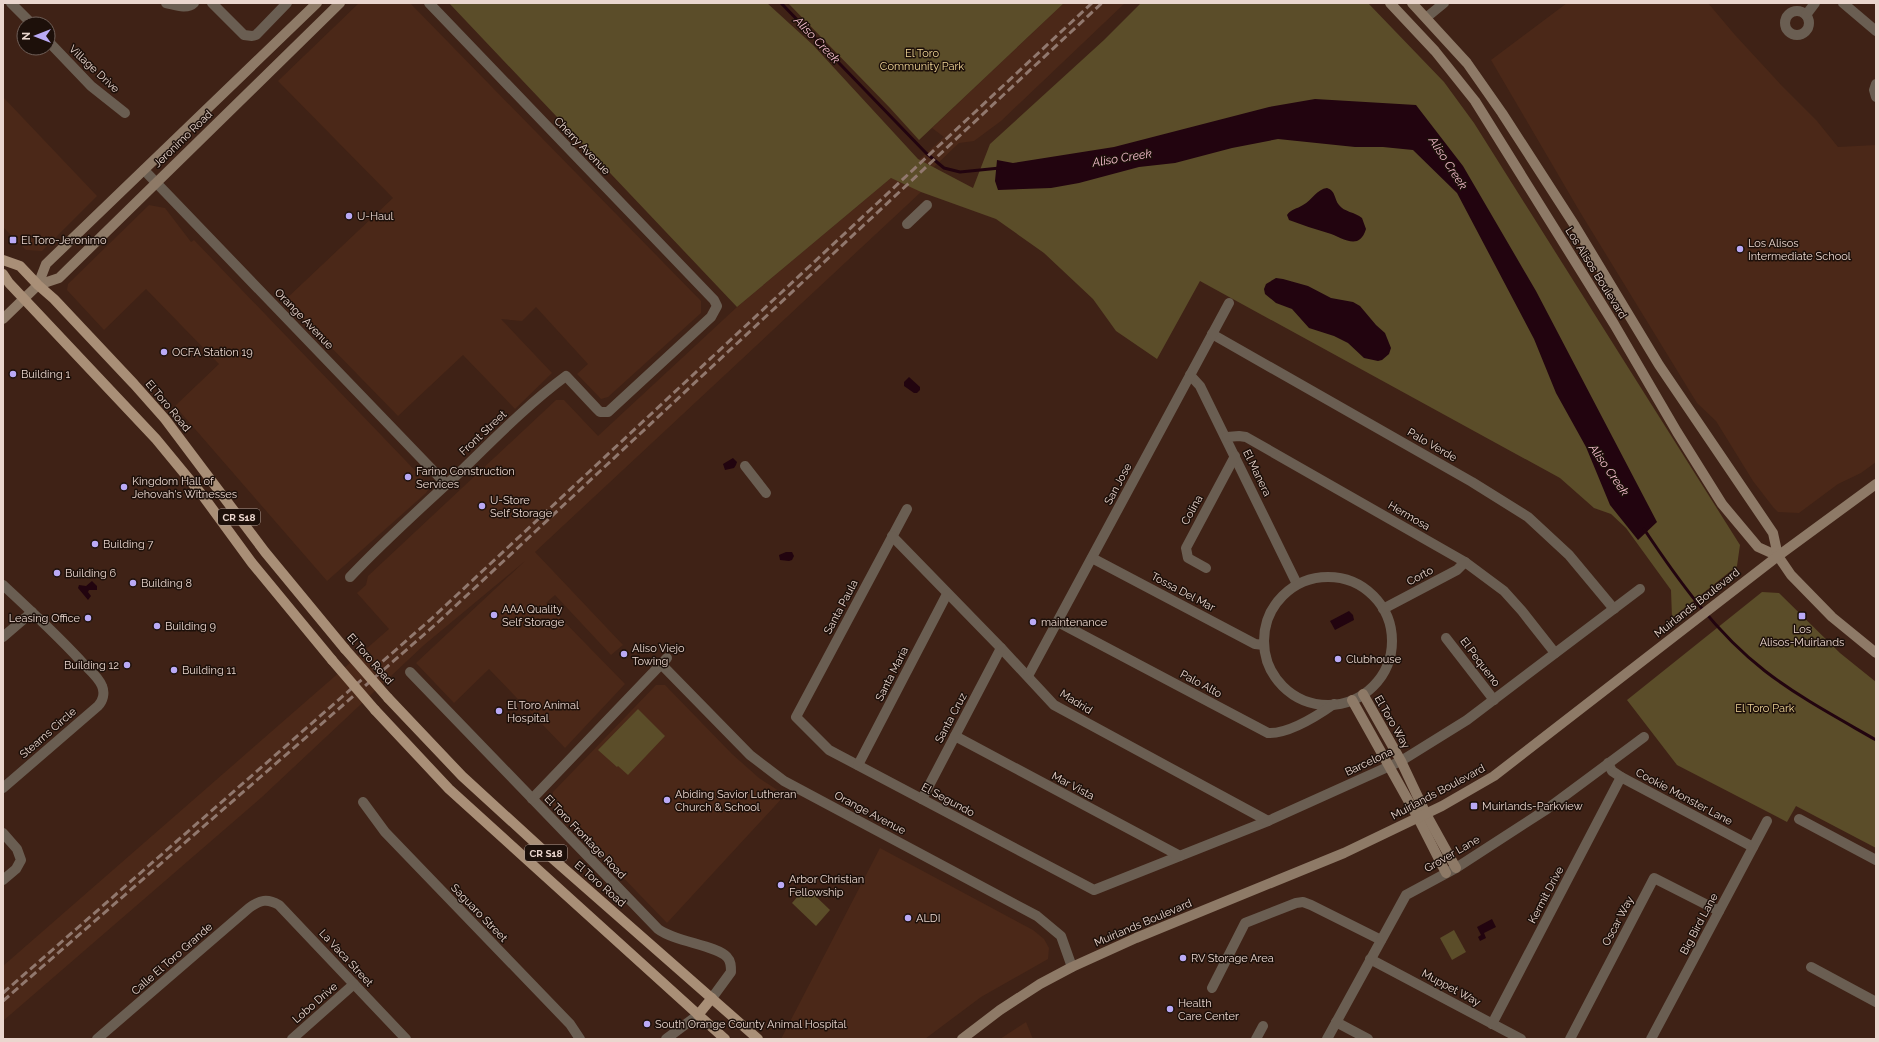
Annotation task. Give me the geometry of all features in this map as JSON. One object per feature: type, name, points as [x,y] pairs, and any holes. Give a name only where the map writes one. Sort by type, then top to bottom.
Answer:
[{"type":"main road","name":"Jeronimo Road","points":[[3,319],[38,285],[46,264],[317,3]]},
{"type":"main road","name":"Jeronimo Road","points":[[38,285],[59,278],[340,3]]},
{"type":"main road","name":"Los Alisos Boulevard","points":[[1390,3],[1435,50],[1475,101],[1614,324],[1677,432],[1722,504],[1758,547],[1778,556]]},
{"type":"main road","name":"Los Alisos Boulevard","points":[[1412,3],[1427,17],[1467,63],[1502,113],[1575,226],[1659,365],[1773,533],[1778,556],[1791,574],[1826,611],[1876,654]]},
{"type":"main road","name":"El Toro Road","points":[[3,260],[20,266],[38,285],[57,301],[165,419],[265,552],[345,649],[388,698],[473,786],[544,851],[758,1039]]},
{"type":"main road","points":[[3,274],[24,299]]},
{"type":"main road","name":"CR S18","points":[[24,299],[119,398],[156,439],[203,496],[252,563],[332,660],[375,710],[449,789],[725,1039]]},
{"type":"main road","name":"Muirlands Boulevard","points":[[962,1039],[1000,1010],[1040,984],[1072,967],[1136,938],[1344,853],[1422,816],[1494,776],[1778,556],[1876,484]]},
{"type":"main road","name":"El Toro Way","points":[[1363,694],[1401,761],[1422,816]]},
{"type":"main road","points":[[1352,700],[1389,767],[1456,868]]},
{"type":"main road","points":[[1422,816],[1446,873]]},
{"type":"main road","points":[[698,1015],[712,998]]},
{"type":"street","points":[[12,3],[24,16]]},
{"type":"street","points":[[166,3],[191,6],[194,3]]},
{"type":"street","points":[[212,3],[244,35],[252,36],[256,35],[287,3]]},
{"type":"street","name":"Cherry Avenue","points":[[429,3],[714,300],[717,306],[711,317],[612,409],[603,412],[597,409],[566,376]]},
{"type":"street","points":[[1427,17],[1444,3]]},
{"type":"street","points":[[1806,15],[1815,3]]},
{"type":"street","points":[[1843,3],[1876,31]]},
{"type":"street","name":"Village Drive","points":[[56,49],[91,86],[125,113]]},
{"type":"street","points":[[1876,84],[1874,90],[1876,97]]},
{"type":"street","name":"Orange Avenue","points":[[144,170],[446,484]]},
{"type":"street","points":[[907,224],[927,205]]},
{"type":"street","name":"San Jose","points":[[1028,676],[1229,303]]},
{"type":"street","name":"Palo Verde","points":[[1212,334],[1472,482],[1528,517],[1569,555],[1614,609]]},
{"type":"street","name":"El Manera","points":[[1190,375],[1200,386],[1227,437],[1297,584]]},
{"type":"street","name":"Front Street","points":[[350,577],[377,549],[506,428],[566,376]]},
{"type":"street","name":"Hermosa","points":[[1227,437],[1246,437],[1465,562],[1504,591],[1555,653]]},
{"type":"street","name":"Colina","points":[[1206,568],[1188,558],[1186,548],[1235,456]]},
{"type":"street","points":[[745,466],[766,493]]},
{"type":"street","name":"Santa Paula","points":[[796,717],[907,509]]},
{"type":"street","name":"Madrid","points":[[892,536],[1028,676],[1054,705],[1268,821]]},
{"type":"street","name":"Tossa Del Mar","points":[[1092,558],[1255,644],[1264,645]]},
{"type":"street","name":"Corto","points":[[1383,609],[1457,570],[1465,562]]},
{"type":"street","points":[[1329,576],[1345,579],[1360,585],[1374,596],[1383,609],[1391,632],[1390,656],[1380,678],[1363,694],[1352,700],[1334,704],[1309,702],[1286,689],[1273,674],[1264,645],[1266,624],[1274,605],[1284,594],[1297,584],[1312,578],[1329,576]]},
{"type":"street","points":[[3,585],[32,612],[3,637]]},
{"type":"street","name":"Barcelona","points":[[1098,890],[1268,821],[1401,761],[1467,720],[1640,589]]},
{"type":"street","name":"Santa Maria","points":[[858,765],[947,594]]},
{"type":"street","name":"Stearns Circle","points":[[3,788],[98,706],[102,699],[103,693],[101,684],[95,676],[32,612]]},
{"type":"street","name":"Palo Alto","points":[[1058,622],[1268,734],[1283,731],[1310,719],[1334,704]]},
{"type":"street","name":"El Pequeno","points":[[1446,638],[1494,700]]},
{"type":"street","name":"Santa Cruz","points":[[922,799],[1001,648]]},
{"type":"street","name":"Orange Avenue","points":[[532,799],[664,661],[750,755],[784,781],[1037,916],[1061,936],[1072,967]]},
{"type":"street","name":"El Toro Frontage Road","points":[[410,672],[658,929],[667,935],[717,951],[727,957],[731,966],[731,972],[712,998]]},
{"type":"street","name":"El Segundo","points":[[796,717],[829,750],[1089,889],[1098,890]]},
{"type":"street","name":"Mar Vista","points":[[955,736],[1180,856]]},
{"type":"street","name":"Grover Lane","points":[[1327,1039],[1406,895],[1456,868],[1547,809],[1644,737]]},
{"type":"street","name":"Cookie Monster Lane","points":[[1608,763],[1612,771],[1621,777],[1753,847]]},
{"type":"street","name":"Kermit Drive","points":[[1492,1024],[1621,777]]},
{"type":"street","name":"Saguaro Street","points":[[363,802],[385,832],[570,1024],[580,1039]]},
{"type":"street","points":[[1799,818],[1876,860]]},
{"type":"street","name":"Big Bird Lane","points":[[1651,1039],[1767,821]]},
{"type":"street","points":[[3,833],[17,849],[21,860],[16,869],[3,880]]},
{"type":"street","name":"Oscar Way","points":[[1570,1039],[1654,878],[1719,911]]},
{"type":"street","name":"La Vaca Street","points":[[264,900],[272,901],[279,905],[406,1039]]},
{"type":"street","name":"Calle El Toro Grande","points":[[97,1039],[249,908],[264,900]]},
{"type":"street","points":[[1212,988],[1245,923],[1296,903],[1303,902],[1311,905],[1381,940]]},
{"type":"street","name":"Muppet Way","points":[[1370,959],[1521,1039]]},
{"type":"street","points":[[1811,967],[1876,1002]]},
{"type":"street","name":"Lobo Drive","points":[[292,1039],[354,984]]},
{"type":"street","points":[[666,1039],[698,1015]]},
{"type":"street","points":[[1336,1022],[1368,1039]]},
{"type":"street","points":[[1256,1039],[1263,1026]]},
{"type":"shaded area","points":[[359,3],[410,3],[701,301],[701,313],[608,397],[601,399],[577,374],[588,364],[536,307],[522,321],[501,319],[552,373],[515,409],[463,355],[398,416],[285,300],[393,198],[278,81]]},
{"type":"shaded area","points":[[1064,3],[1125,3],[1001,121],[974,141],[959,143],[913,187],[921,192],[535,552],[623,645],[611,655],[555,595],[546,603],[625,684],[565,748],[489,669],[454,703],[416,663],[525,561],[424,645],[262,797],[3,1021],[3,966],[389,629],[357,593],[366,585],[368,576],[556,400],[564,400],[598,436],[737,307],[891,178],[897,180],[944,137],[932,128]]},
{"type":"shaded area","name":"Los Alisos Intermediate School","points":[[1567,3],[1708,3],[1782,86],[1817,121],[1838,147],[1876,145],[1876,462],[1861,473],[1838,484],[1799,513],[1778,512],[1773,507],[1753,481],[1716,421],[1697,403],[1580,212],[1491,60]]},
{"type":"shaded area","points":[[3,97],[97,196],[42,251],[26,250],[3,227]]},
{"type":"shaded area","points":[[149,205],[165,208],[191,242],[194,240],[428,484],[428,490],[426,493],[327,581],[175,406],[219,364],[146,289],[104,330],[67,290],[68,284]]},
{"type":"shaded area","name":"Abiding Savior Lutheran Church & School","points":[[656,685],[665,685],[732,754],[759,778],[785,795],[667,923],[553,805],[553,792]]},
{"type":"shaded area","points":[[880,848],[1033,930],[1044,939],[1049,948],[1048,959],[981,997],[925,1039],[781,1039]]},
{"type":"shaded area","points":[[1026,1022],[1033,1039],[1000,1039]]},
{"type":"green space","points":[[449,3],[767,3],[813,45],[918,159],[973,188],[990,144],[1104,40],[1141,3],[1368,3],[1444,82],[1474,123],[1740,545],[1737,566],[1672,618],[1671,590],[1626,528],[1611,514],[1594,508],[1560,478],[1200,281],[1157,359],[1116,331],[1093,299],[1044,253],[996,219],[921,192],[891,178],[737,307]]},
{"type":"green space","name":"El Toro Community Park","points":[[788,3],[1064,3],[919,140]]},
{"type":"green space","name":"El Toro Park","points":[[1762,592],[1779,593],[1840,653],[1876,682],[1876,848],[1796,806],[1787,822],[1677,765],[1627,700]]},
{"type":"green space","points":[[638,709],[665,736],[628,775],[598,750]]},
{"type":"green space","points":[[806,887],[830,910],[816,926],[792,903]]},
{"type":"green space","points":[[1454,930],[1466,952],[1452,960],[1440,938]]},
{"type":"water","points":[[1315,99],[1416,105],[1463,166],[1536,291],[1657,522],[1638,540],[1610,505],[1586,447],[1556,393],[1534,339],[1457,193],[1413,150],[1383,147],[1355,147],[1278,139],[1232,148],[1175,163],[1139,167],[1079,183],[1051,188],[998,190],[995,181],[997,160],[1013,163],[1114,147],[1269,107]]},
{"type":"water","points":[[1327,188],[1332,191],[1337,203],[1341,207],[1362,218],[1366,229],[1363,236],[1359,240],[1344,240],[1289,220],[1287,215],[1290,211],[1306,203],[1320,190]]},
{"type":"water","points":[[1276,278],[1308,286],[1331,298],[1353,302],[1360,306],[1385,333],[1391,348],[1389,354],[1382,360],[1378,361],[1364,358],[1348,343],[1334,336],[1309,328],[1292,309],[1276,303],[1265,294],[1264,289],[1266,284]]},
{"type":"water","points":[[909,377],[920,387],[920,390],[917,393],[914,393],[904,386],[904,382]]},
{"type":"water","points":[[733,458],[737,462],[734,468],[725,470],[723,464]]},
{"type":"water","points":[[786,552],[792,552],[794,556],[792,560],[780,560],[779,555]]},
{"type":"water","points":[[92,581],[97,586],[97,590],[89,590],[88,592],[91,596],[88,600],[78,588],[79,585],[86,586]]},
{"type":"water","points":[[1349,611],[1353,615],[1354,620],[1335,630],[1330,621]]},
{"type":"water","points":[[1492,919],[1496,927],[1484,933],[1486,938],[1480,941],[1478,937],[1481,935],[1477,927]]},
{"type":"waterway","name":"Aliso Creek","points":[[781,3],[926,153],[944,168],[960,172],[1000,168]]},
{"type":"waterway","name":"Aliso Creek","points":[[1644,529],[1670,567],[1699,605],[1714,623],[1747,656],[1792,690],[1876,740]]},
{"type":"railway","points":[[3,993],[430,620],[1092,3]]},
{"type":"railway","points":[[3,1001],[435,625],[1102,3]]},
{"type":"place","name":"U-Haul","points":[[349,216]]},
{"type":"place","name":"El Toro-Jeronimo","points":[[13,240]]},
{"type":"place","name":"Los Alisos Intermediate School","points":[[1740,249]]},
{"type":"place","name":"OCFA Station 19","points":[[164,352]]},
{"type":"place","name":"Building 1","points":[[13,374]]},
{"type":"place","name":"Farino Construction Services","points":[[408,477]]},
{"type":"place","name":"Kingdom Hall of Jehovah's Witnesses","points":[[124,487]]},
{"type":"place","name":"U-Store Self Storage","points":[[482,506]]},
{"type":"place","name":"Building 7","points":[[95,544]]},
{"type":"place","name":"Building 6","points":[[57,573]]},
{"type":"place","name":"Building 8","points":[[133,583]]},
{"type":"place","name":"AAA Quality Self Storage","points":[[494,615]]},
{"type":"place","name":"Los Alisos-Muirlands","points":[[1802,616]]},
{"type":"place","name":"Leasing Office","points":[[88,618]]},
{"type":"place","name":"maintenance","points":[[1033,622]]},
{"type":"place","name":"Building 9","points":[[157,626]]},
{"type":"place","name":"Aliso Viejo Towing","points":[[624,654]]},
{"type":"place","name":"Clubhouse","points":[[1338,659]]},
{"type":"place","name":"Building 12","points":[[127,665]]},
{"type":"place","name":"Building 11","points":[[174,670]]},
{"type":"place","name":"El Toro Animal Hospital","points":[[499,711]]},
{"type":"place","name":"Abiding Savior Lutheran Church & School","points":[[667,800]]},
{"type":"place","name":"Muirlands-Parkview","points":[[1474,806]]},
{"type":"place","name":"Arbor Christian Fellowship","points":[[781,885]]},
{"type":"place","name":"ALDI","points":[[908,918]]},
{"type":"place","name":"RV Storage Area","points":[[1183,958]]},
{"type":"place","name":"Health Care Center","points":[[1170,1009]]},
{"type":"place","name":"South Orange County Animal Hospital","points":[[647,1024]]}]
